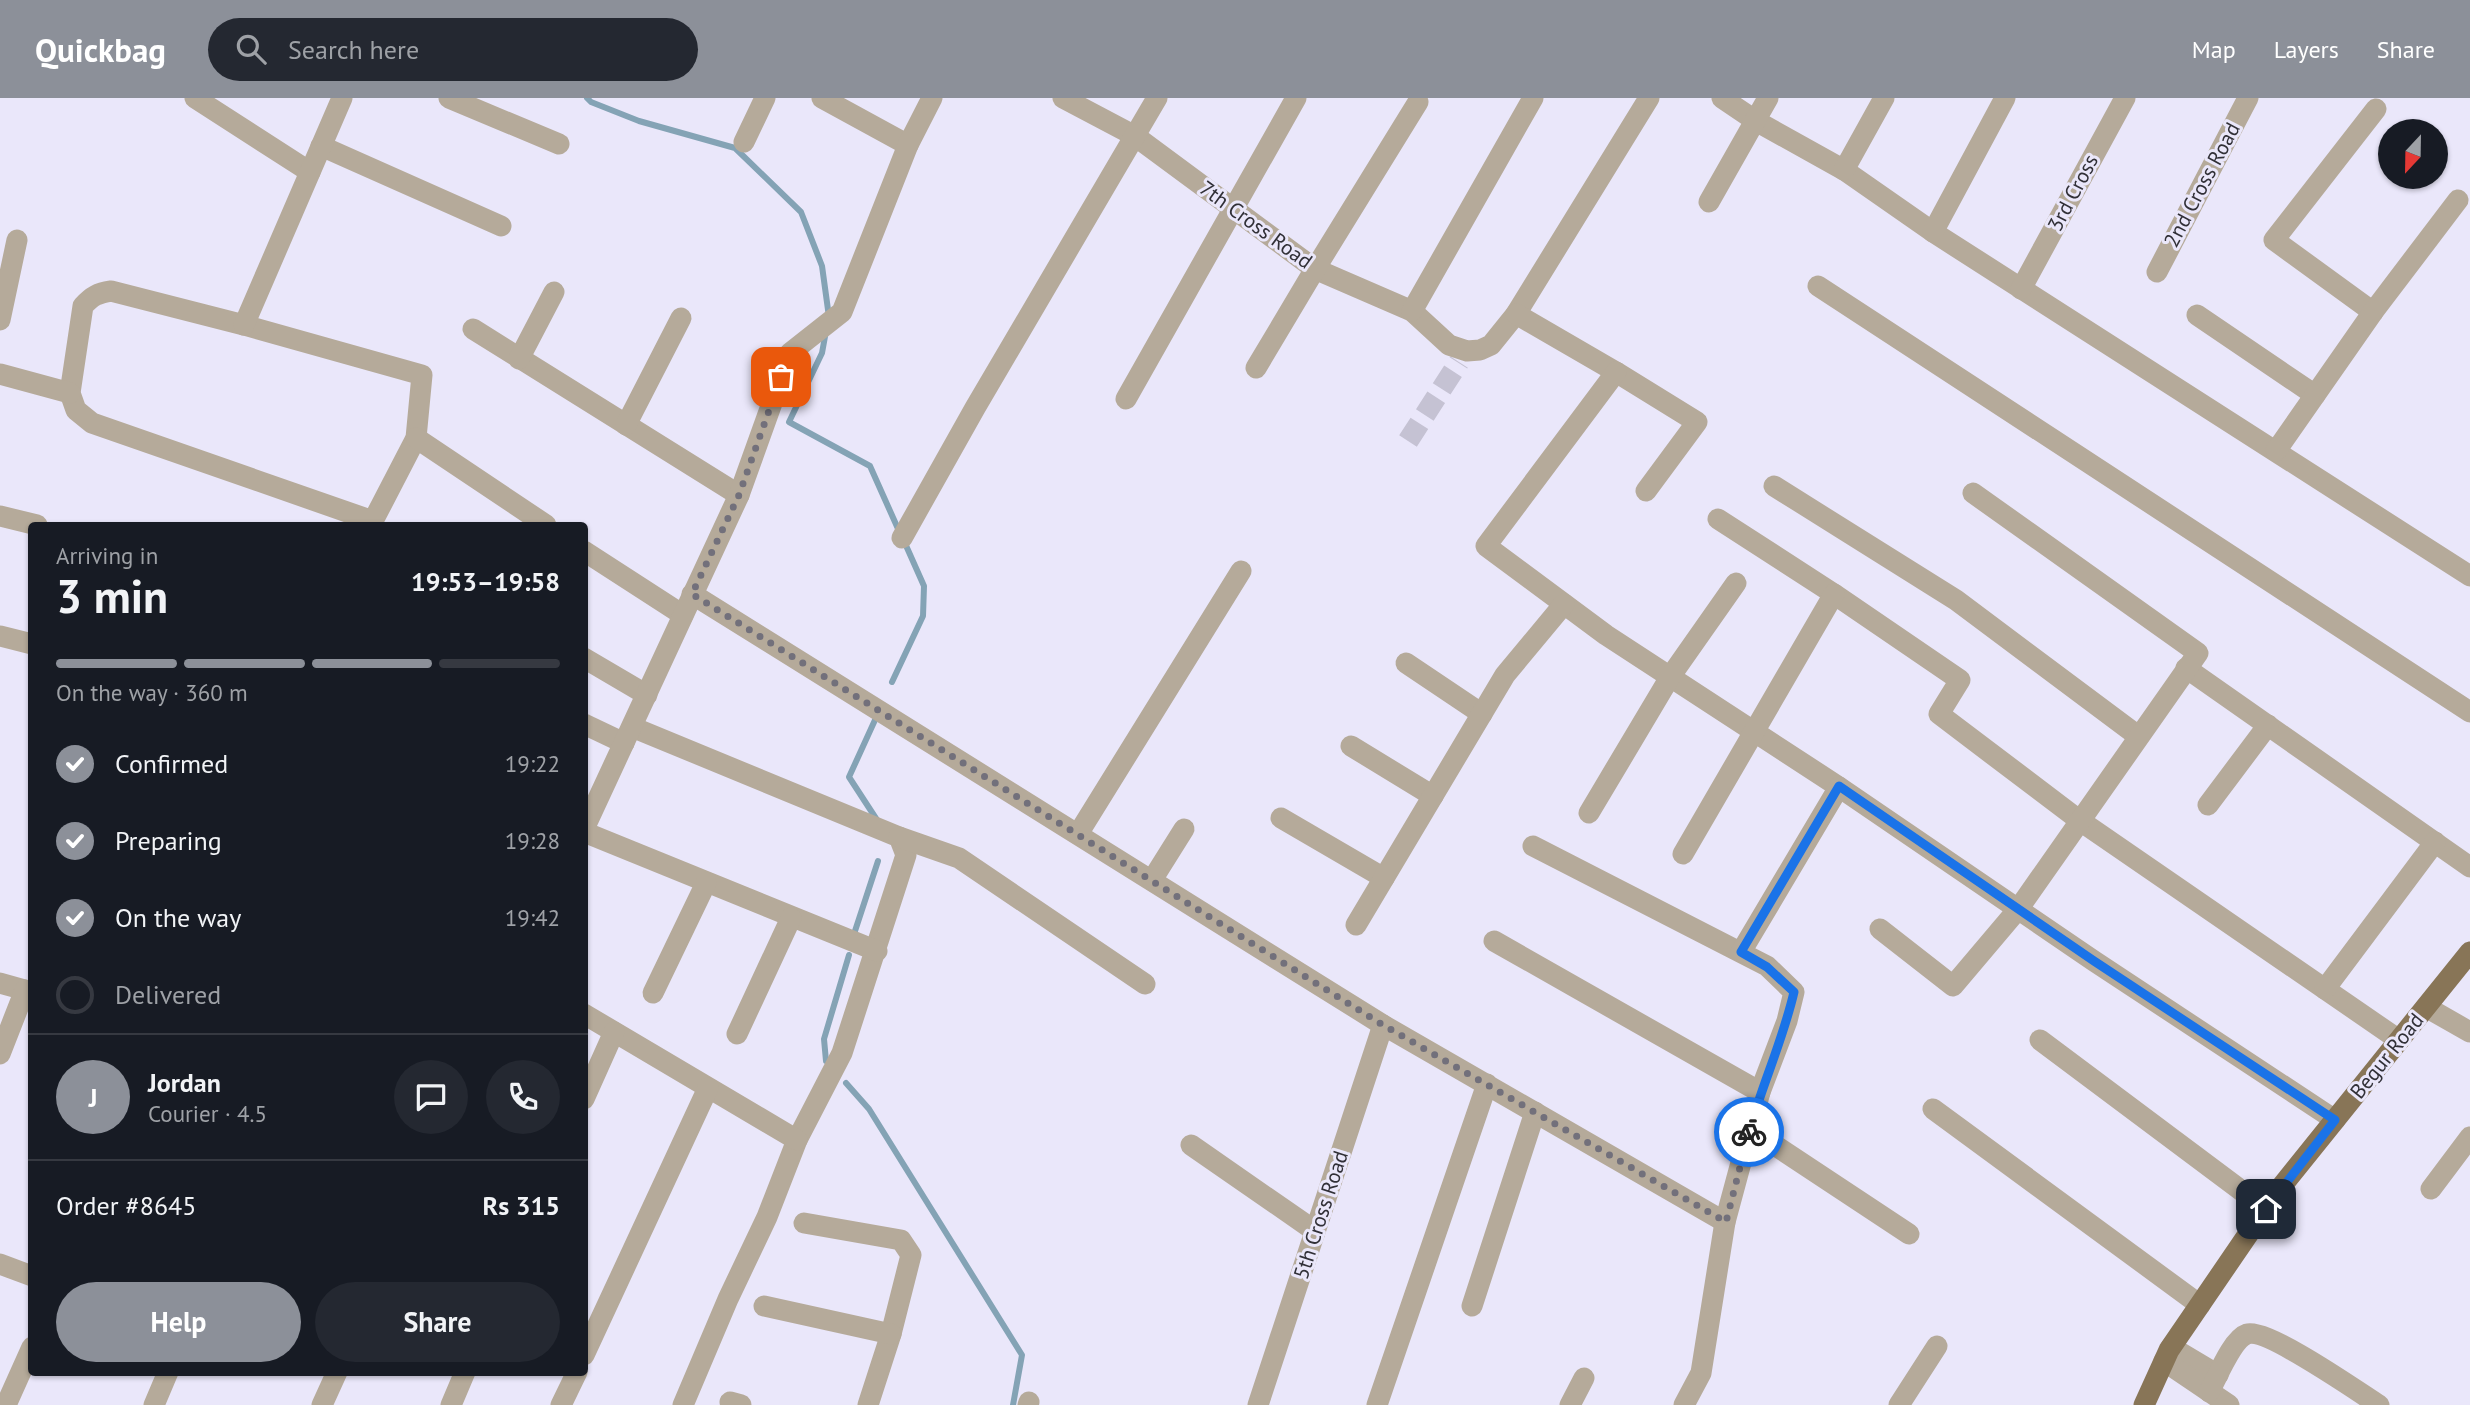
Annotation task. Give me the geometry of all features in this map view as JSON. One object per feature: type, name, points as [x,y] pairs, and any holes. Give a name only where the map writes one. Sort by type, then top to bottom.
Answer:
[{"type":"main road","name":"Begur Road","points":[[2144,1405],[2167,1354],[2266,1209],[2470,952]]},
{"type":"street","points":[[195,98],[310,172]]},
{"type":"street","points":[[244,324],[342,98]]},
{"type":"street","points":[[449,98],[559,144]]},
{"type":"street","points":[[744,142],[765,98]]},
{"type":"street","points":[[822,98],[908,145]]},
{"type":"street","points":[[588,822],[739,495],[790,353],[842,312],[908,145],[932,98]]},
{"type":"street","name":"7th Cross Road","points":[[1063,98],[1135,136],[1315,269],[1412,311],[1463,357],[1492,345],[1516,314],[1649,98]]},
{"type":"street","points":[[902,538],[1157,98]]},
{"type":"street","points":[[1126,399],[1296,98]]},
{"type":"street","points":[[1412,311],[1533,98]]},
{"type":"street","points":[[1722,98],[1756,121],[1844,170],[1933,232],[2470,576]]},
{"type":"street","points":[[1709,202],[1768,98]]},
{"type":"street","points":[[1844,170],[1884,98]]},
{"type":"street","points":[[1933,232],[2005,98]]},
{"type":"street","name":"3rd Cross","points":[[2021,289],[2125,98]]},
{"type":"street","name":"2nd Cross Road","points":[[2157,272],[2248,98]]},
{"type":"street","points":[[1256,368],[1418,102]]},
{"type":"street","points":[[2373,312],[2274,240],[2376,109]]},
{"type":"street","points":[[321,146],[500,226]]},
{"type":"street","points":[[2276,451],[2373,312],[2458,200]]},
{"type":"street","points":[[0,320],[17,240]]},
{"type":"street","points":[[1818,286],[2470,712]]},
{"type":"street","points":[[111,291],[244,324],[422,375],[415,438],[373,521],[92,423],[76,410],[70,393],[83,306],[99,293],[111,291]]},
{"type":"street","points":[[519,359],[554,292]]},
{"type":"street","points":[[1516,314],[1697,422],[1646,491]]},
{"type":"street","points":[[2197,315],[2315,395]]},
{"type":"street","points":[[626,425],[681,318]]},
{"type":"street","points":[[473,329],[739,495]]},
{"type":"street","points":[[1616,372],[1486,546],[1606,635],[1753,733],[1839,786],[2094,961],[2335,1120]]},
{"type":"street","points":[[1,381],[70,393]]},
{"type":"street","points":[[415,438],[532,521]]},
{"type":"street","points":[[1774,486],[1956,600],[2138,736]]},
{"type":"street","points":[[1880,929],[1953,986],[2019,908],[2198,653],[1973,493]]},
{"type":"street","points":[[0,516],[28,523]]},
{"type":"street","points":[[1718,519],[1960,680],[1939,714],[2079,820],[2399,1040]]},
{"type":"street","points":[[588,554],[683,615]]},
{"type":"street","points":[[1078,834],[1241,571]]},
{"type":"street","points":[[1589,813],[1670,677],[1736,583]]},
{"type":"street","points":[[692,594],[1383,1025],[1726,1222]]},
{"type":"street","points":[[1683,854],[1834,594]]},
{"type":"street","points":[[1356,925],[1505,675],[1564,604]]},
{"type":"street","points":[[0,636],[28,642]]},
{"type":"street","points":[[588,660],[647,695]]},
{"type":"street","points":[[1406,663],[1482,714]]},
{"type":"street","points":[[2186,668],[2470,867]]},
{"type":"street","points":[[588,725],[628,735],[959,858],[1145,984]]},
{"type":"street","points":[[2208,805],[2268,725]]},
{"type":"street","points":[[1351,746],[1433,796]]},
{"type":"street","points":[[1741,952],[1839,786]]},
{"type":"street","points":[[1281,818],[1384,878]]},
{"type":"street","points":[[1152,880],[1184,829]]},
{"type":"street","points":[[588,833],[877,951]]},
{"type":"street","points":[[683,1405],[728,1298],[767,1217],[797,1140],[842,1053],[906,856],[899,837]]},
{"type":"street","points":[[2325,989],[2435,842]]},
{"type":"street","points":[[1532,846],[1741,952],[1767,967],[1794,992],[1787,1021],[1760,1092],[1726,1222],[1701,1373],[1684,1405]]},
{"type":"street","points":[[653,993],[706,883]]},
{"type":"street","points":[[737,1034],[791,918]]},
{"type":"street","points":[[1494,940],[1760,1092]]},
{"type":"street","points":[[0,983],[28,991],[0,1054]]},
{"type":"street","points":[[2426,1007],[2470,1032]]},
{"type":"street","points":[[588,1016],[797,1140]]},
{"type":"street","name":"5th Cross Road","points":[[1258,1405],[1383,1025]]},
{"type":"street","points":[[588,1090],[614,1032]]},
{"type":"street","points":[[2040,1040],[2266,1209]]},
{"type":"street","points":[[1377,1405],[1487,1084]]},
{"type":"street","points":[[588,1346],[708,1088]]},
{"type":"street","points":[[1933,1109],[2200,1304]]},
{"type":"street","points":[[1472,1306],[1535,1112]]},
{"type":"street","points":[[2431,1189],[2470,1137]]},
{"type":"street","points":[[1748,1138],[1776,1146],[1909,1234]]},
{"type":"street","points":[[1191,1145],[1315,1231]]},
{"type":"street","points":[[804,1223],[901,1240],[911,1255],[891,1334],[868,1405]]},
{"type":"street","points":[[0,1264],[28,1274]]},
{"type":"street","points":[[764,1306],[891,1334]]},
{"type":"street","points":[[2214,1384],[2235,1342],[2246,1334],[2259,1334],[2300,1355],[2379,1405]]},
{"type":"street","points":[[1899,1405],[1937,1346]]},
{"type":"street","points":[[2167,1354],[2214,1384],[2228,1405]]},
{"type":"street","points":[[6,1405],[28,1356]]},
{"type":"street","points":[[154,1405],[166,1376]]},
{"type":"street","points":[[322,1405],[335,1376]]},
{"type":"street","points":[[451,1405],[463,1376]]},
{"type":"street","points":[[561,1405],[575,1376]]},
{"type":"street","points":[[1570,1405],[1584,1378]]},
{"type":"waterway","points":[[587,98],[639,121],[735,148],[801,212],[822,266],[829,317]]},
{"type":"waterway","points":[[826,331],[822,353],[789,422],[870,466],[899,531]]},
{"type":"waterway","points":[[892,682],[923,616],[924,586],[904,541]]},
{"type":"waterway","points":[[875,720],[849,777],[877,820]]},
{"type":"waterway","points":[[855,931],[878,861]]},
{"type":"waterway","points":[[826,1061],[824,1039],[849,955]]},
{"type":"waterway","points":[[846,1083],[869,1109],[1022,1355],[1013,1405]]},
{"type":"tunnel","points":[[1408,441],[1459,362]]},
{"type":"way so far","points":[[781,377],[739,495],[692,594],[1383,1025],[1726,1222],[1749,1132]]},
{"type":"route","points":[[1749,1132],[1760,1092],[1787,1021],[1794,992],[1767,967],[1741,952],[1839,786],[2094,961],[2335,1120],[2266,1209]]}]
